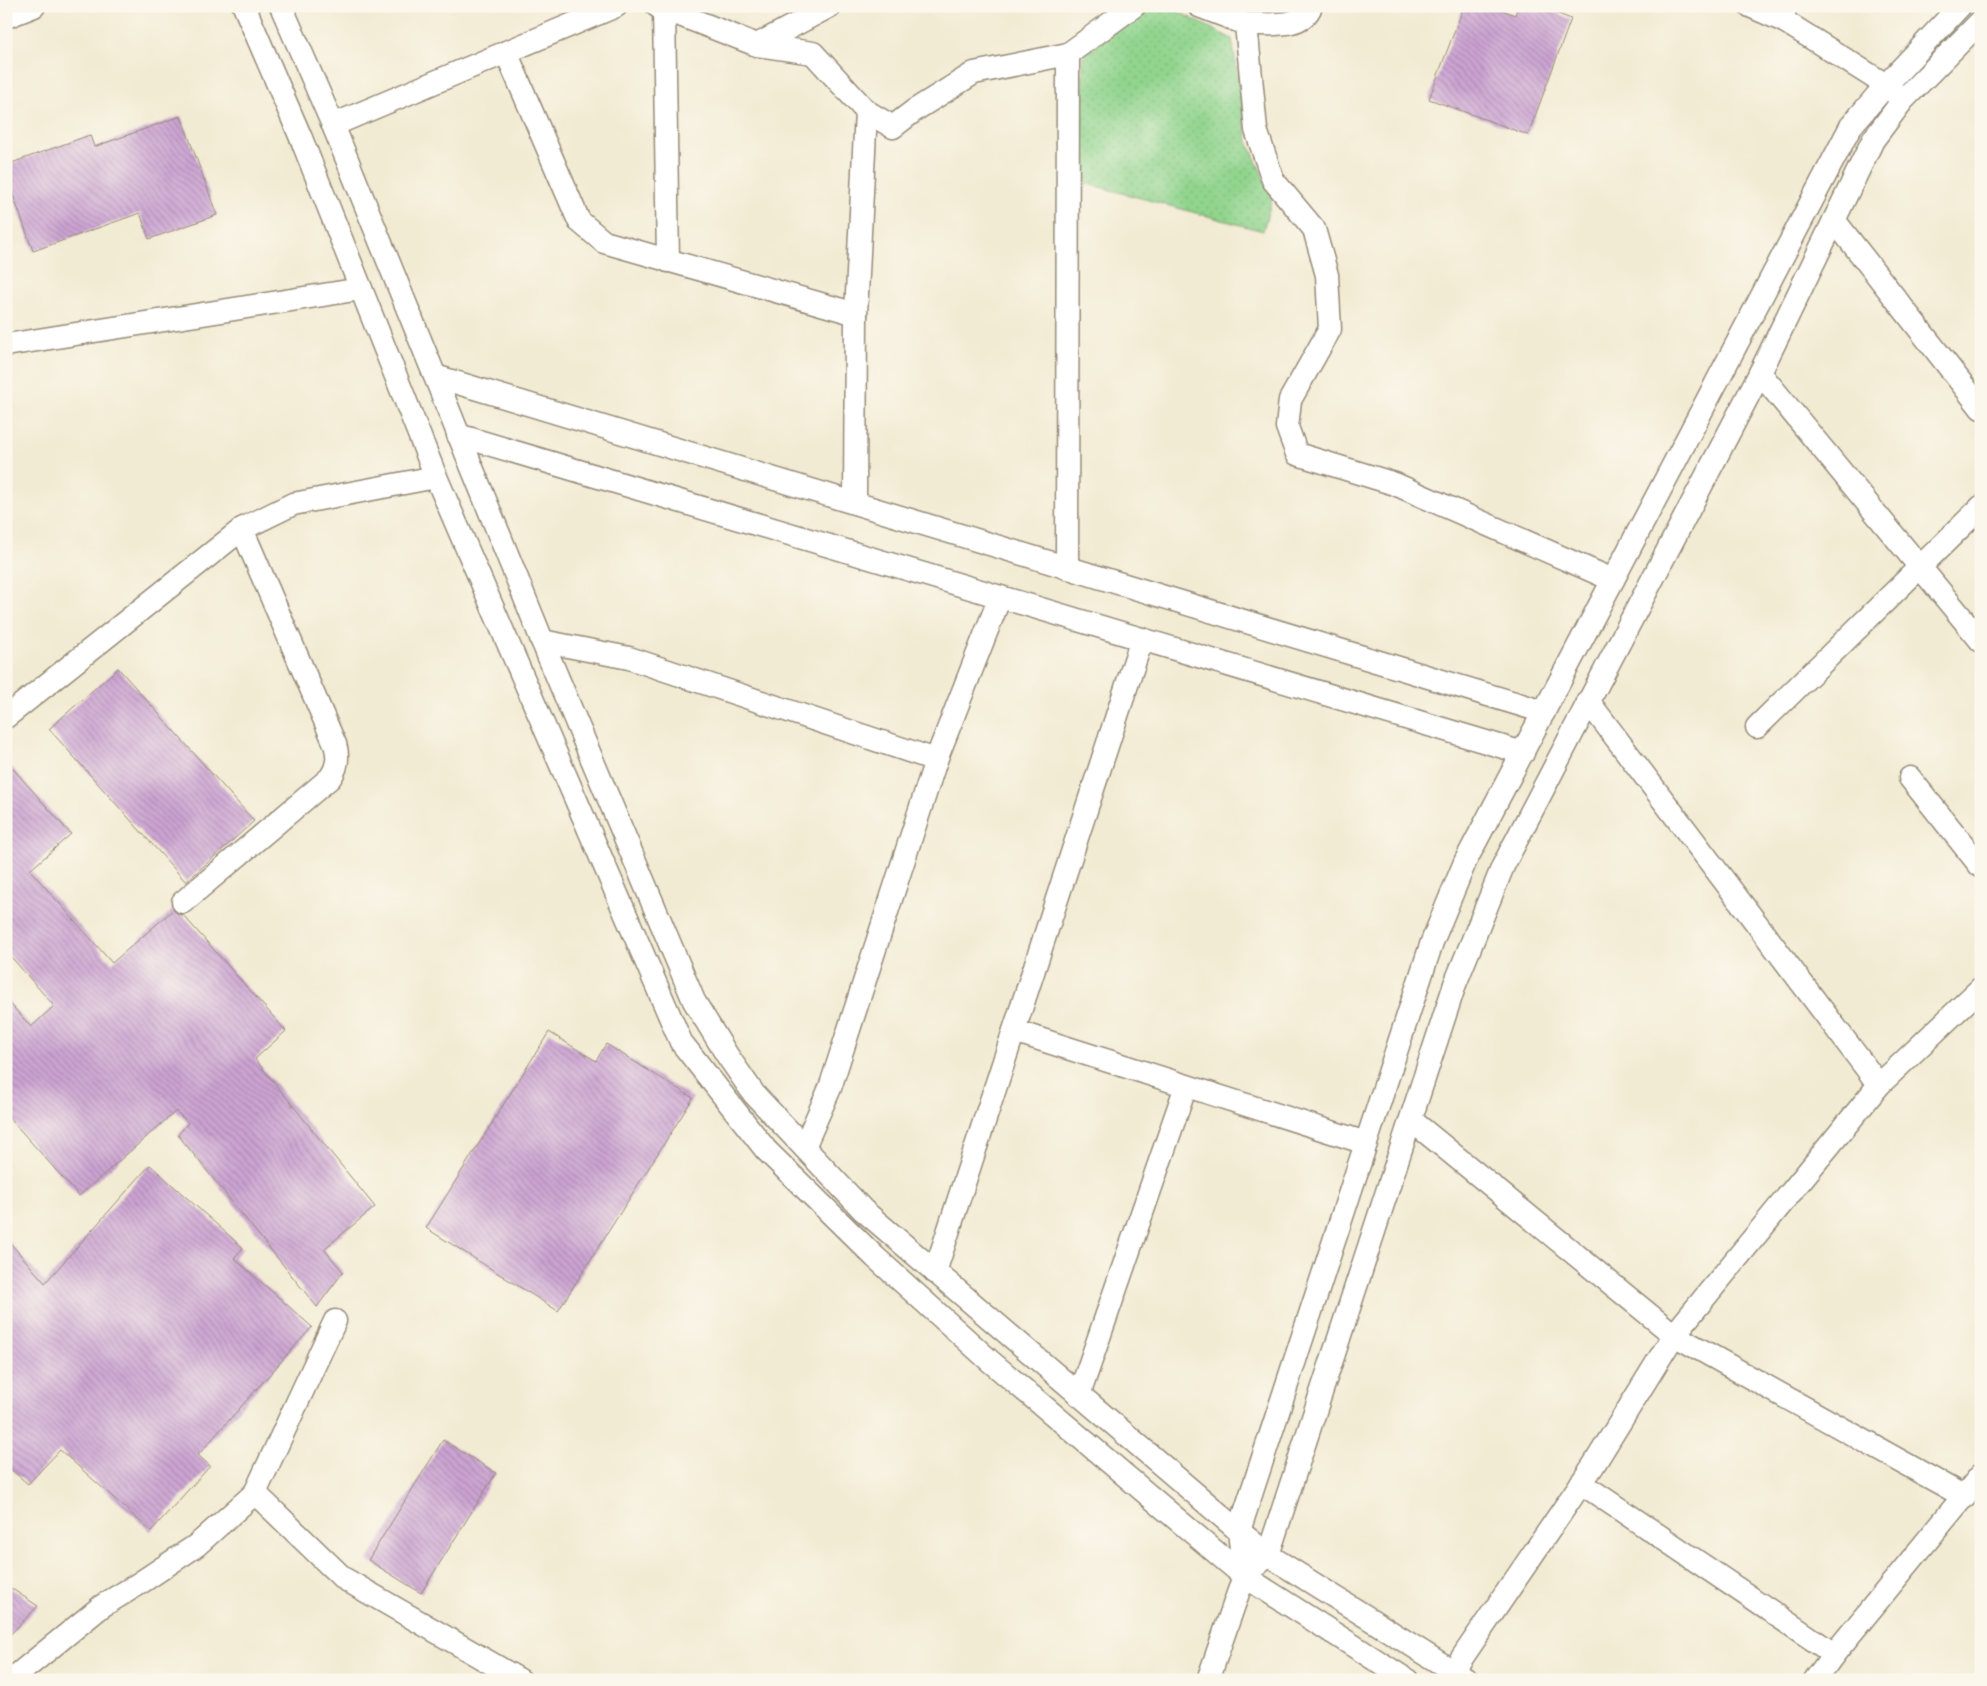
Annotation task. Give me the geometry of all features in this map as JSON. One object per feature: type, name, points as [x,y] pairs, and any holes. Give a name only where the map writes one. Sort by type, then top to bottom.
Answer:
[{"type":"street","points":[[6,17],[34,6]]},
{"type":"street","points":[[244,6],[301,138],[436,477],[681,1042],[766,1150],[875,1257],[990,1361],[1244,1576],[1407,1680]]},
{"type":"street","points":[[281,6],[333,125],[542,641],[694,1001],[726,1055],[754,1094],[863,1210],[1268,1555],[1460,1676],[1674,1335],[1879,1085],[1981,988]]},
{"type":"street","points":[[333,125],[616,6]]},
{"type":"street","points":[[757,45],[830,6]]},
{"type":"street","points":[[668,261],[660,8],[757,45],[813,53],[866,111],[893,127],[915,110],[974,73],[1068,54],[1134,6]]},
{"type":"street","points":[[1199,6],[1246,24],[1293,22],[1306,16],[1311,6]]},
{"type":"street","points":[[1750,6],[1784,14],[1886,85],[1903,100]]},
{"type":"street","points":[[1208,1680],[1244,1576],[1240,1531],[1432,942],[1465,862],[1851,126],[1886,85],[1960,6]]},
{"type":"street","points":[[1244,1576],[1268,1555],[1455,984],[1503,866],[1760,373],[1874,140],[1903,100],[1981,21]]},
{"type":"street","points":[[1246,24],[1256,130],[1273,180],[1314,229],[1327,275],[1330,329],[1290,400],[1287,427],[1297,454],[1394,484],[1613,580]]},
{"type":"street","points":[[506,52],[579,221],[604,242],[856,314]]},
{"type":"street","points":[[1067,568],[1068,54]]},
{"type":"street","points":[[855,503],[856,314],[866,111]]},
{"type":"street","points":[[1834,220],[1981,408]]},
{"type":"street","points":[[6,345],[361,289]]},
{"type":"street","points":[[1760,373],[1981,641]]},
{"type":"street","points":[[435,376],[1544,712]]},
{"type":"street","points":[[458,435],[1522,753]]},
{"type":"street","points":[[6,717],[242,529],[293,504],[436,477]]},
{"type":"street","points":[[1757,727],[1981,508]]},
{"type":"street","points":[[183,902],[330,778],[334,773],[338,759],[334,744],[242,529]]},
{"type":"street","points":[[804,1147],[830,1088],[936,760],[1000,597]]},
{"type":"street","points":[[935,1272],[1142,639]]},
{"type":"street","points":[[542,641],[629,658],[936,760]]},
{"type":"street","points":[[1588,701],[1879,1085]]},
{"type":"street","points":[[1910,778],[1981,867]]},
{"type":"street","points":[[1014,1031],[1366,1143]]},
{"type":"street","points":[[1079,1394],[1186,1086]]},
{"type":"street","points":[[1411,1120],[1674,1335],[1965,1497]]},
{"type":"street","points":[[11,1680],[102,1606],[197,1545],[255,1493],[335,1320]]},
{"type":"street","points":[[1815,1680],[1834,1654],[1965,1497],[1981,1475]]},
{"type":"street","points":[[1581,1483],[1834,1654]]},
{"type":"street","points":[[255,1493],[343,1578],[520,1680]]},
{"type":"green space","points":[[1151,6],[1167,6],[1232,39],[1248,142],[1272,198],[1263,231],[1081,182],[1083,55]]},
{"type":"building","points":[[1464,6],[1491,6],[1515,15],[1518,6],[1538,6],[1571,19],[1528,135],[1429,99]]},
{"type":"building","points":[[181,116],[217,215],[149,239],[140,213],[33,251],[6,175],[6,165],[90,135],[94,147]]},
{"type":"building","points":[[118,668],[254,821],[186,882],[49,729]]},
{"type":"building","points":[[6,761],[71,834],[30,870],[112,963],[173,910],[183,915],[286,1031],[255,1059],[375,1207],[324,1249],[343,1272],[317,1307],[178,1135],[188,1123],[176,1111],[79,1196],[6,1114],[6,999],[31,1027],[54,1006],[6,951]]},
{"type":"building","points":[[549,1032],[596,1061],[606,1044],[693,1098],[558,1311],[426,1228]]},
{"type":"building","points":[[150,1165],[243,1248],[234,1258],[312,1327],[198,1455],[210,1466],[151,1531],[60,1450],[28,1484],[6,1465],[6,1238],[45,1283]]},
{"type":"building","points":[[443,1440],[496,1473],[421,1593],[368,1560]]},
{"type":"building","points":[[6,1585],[38,1606],[6,1639]]}]
